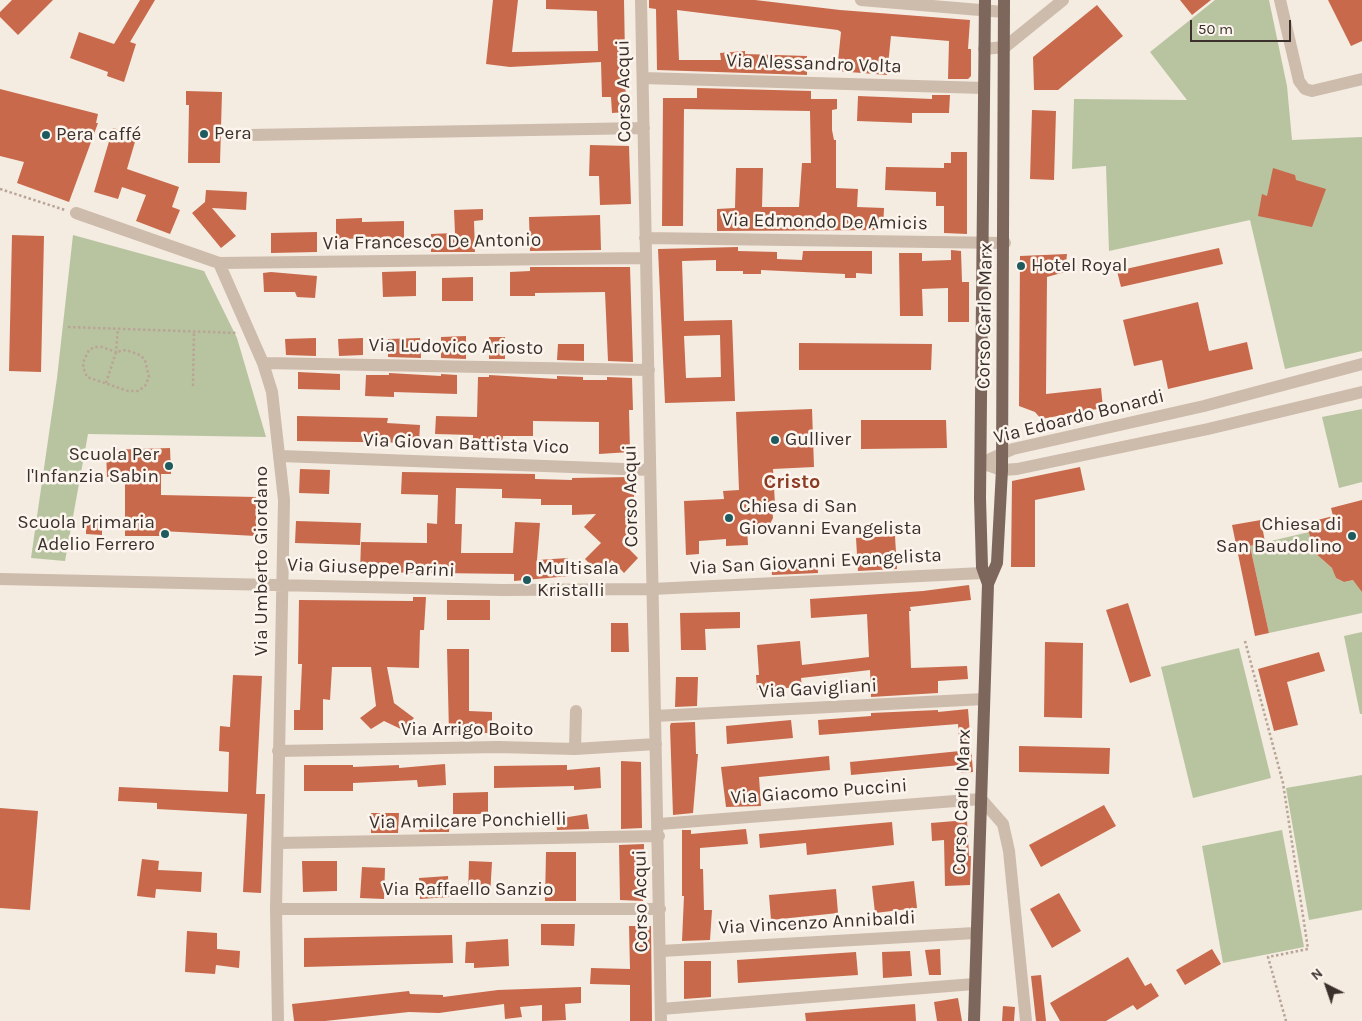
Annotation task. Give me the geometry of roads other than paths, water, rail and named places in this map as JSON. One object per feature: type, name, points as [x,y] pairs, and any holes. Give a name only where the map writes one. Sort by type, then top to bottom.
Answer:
[{"type":"main road","name":"Corso Carlo Marx","points":[[974,1021],[975,933],[984,699],[985,578],[980,463],[985,5]]},
{"type":"main road","name":"Corso Carlo Marx","points":[[985,578],[997,563],[1003,453],[1006,47],[1004,6]]},
{"type":"street","name":"Corso Acqui","points":[[641,0],[654,716],[659,830],[661,1015]]},
{"type":"street","points":[[861,0],[1004,6]]},
{"type":"street","points":[[984,49],[1006,47],[1064,0]]},
{"type":"street","points":[[1280,0],[1299,81],[1305,90],[1312,91],[1362,79]]},
{"type":"street","name":"Via Alessandro Volta","points":[[643,78],[984,88]]},
{"type":"street","points":[[250,136],[644,128]]},
{"type":"street","points":[[76,213],[219,263]]},
{"type":"street","name":"Via Edmondo De Amicis","points":[[645,238],[1005,242]]},
{"type":"street","name":"Via Francesco De Antonio","points":[[219,263],[645,258]]},
{"type":"street","name":"Via Umberto Giordano","points":[[219,263],[263,363],[272,392],[281,456],[284,500],[284,584],[278,751],[276,909],[278,1021]]},
{"type":"street","name":"Via Ludovico Ariosto","points":[[263,363],[649,370]]},
{"type":"street","name":"Via Edoardo Bonardi","points":[[980,463],[1003,453],[1204,406],[1362,364]]},
{"type":"street","name":"Via Edoardo Bonardi","points":[[980,463],[1002,470],[1208,429],[1362,392]]},
{"type":"street","name":"Via Giovan Battista Vico","points":[[281,456],[650,470]]},
{"type":"street","name":"Via San Giovanni Evangelista","points":[[652,589],[985,578]]},
{"type":"street","name":"Via Giuseppe Parini","points":[[0,579],[502,590],[652,589]]},
{"type":"street","name":"Via Gavigliani","points":[[654,716],[984,699]]},
{"type":"street","points":[[575,749],[576,711]]},
{"type":"street","name":"Via Arrigo Boito","points":[[278,751],[498,747],[575,749],[656,744]]},
{"type":"street","points":[[981,798],[1003,824],[1005,833],[1026,1021]]},
{"type":"street","name":"Via Giacomo Puccini","points":[[659,830],[981,798]]},
{"type":"street","name":"Via Amilcare Ponchielli","points":[[278,843],[659,830]]},
{"type":"street","name":"Via Raffaello Sanzio","points":[[276,909],[660,909]]},
{"type":"street","name":"Via Vincenzo Annibaldi","points":[[661,951],[975,933]]},
{"type":"street","points":[[661,1015],[974,984]]},
{"type":"place","name":"Pera","points":[[204,134]]},
{"type":"place","name":"Pera caffé","points":[[46,135]]},
{"type":"place","name":"Hotel Royal","points":[[1021,266]]},
{"type":"place","name":"Gulliver","points":[[775,440]]},
{"type":"place","name":"Scuola Per l'Infanzia Sabin","points":[[169,466]]},
{"type":"place","name":"Chiesa di San Giovanni Evangelista","points":[[729,518]]},
{"type":"place","name":"Scuola Primaria Adelio Ferrero","points":[[165,534]]},
{"type":"place","name":"Chiesa di San Baudolino","points":[[1352,536]]},
{"type":"place","name":"Multisala Kristalli","points":[[527,580]]},
{"type":"district","name":"Cristo","points":[[792,482]]}]
